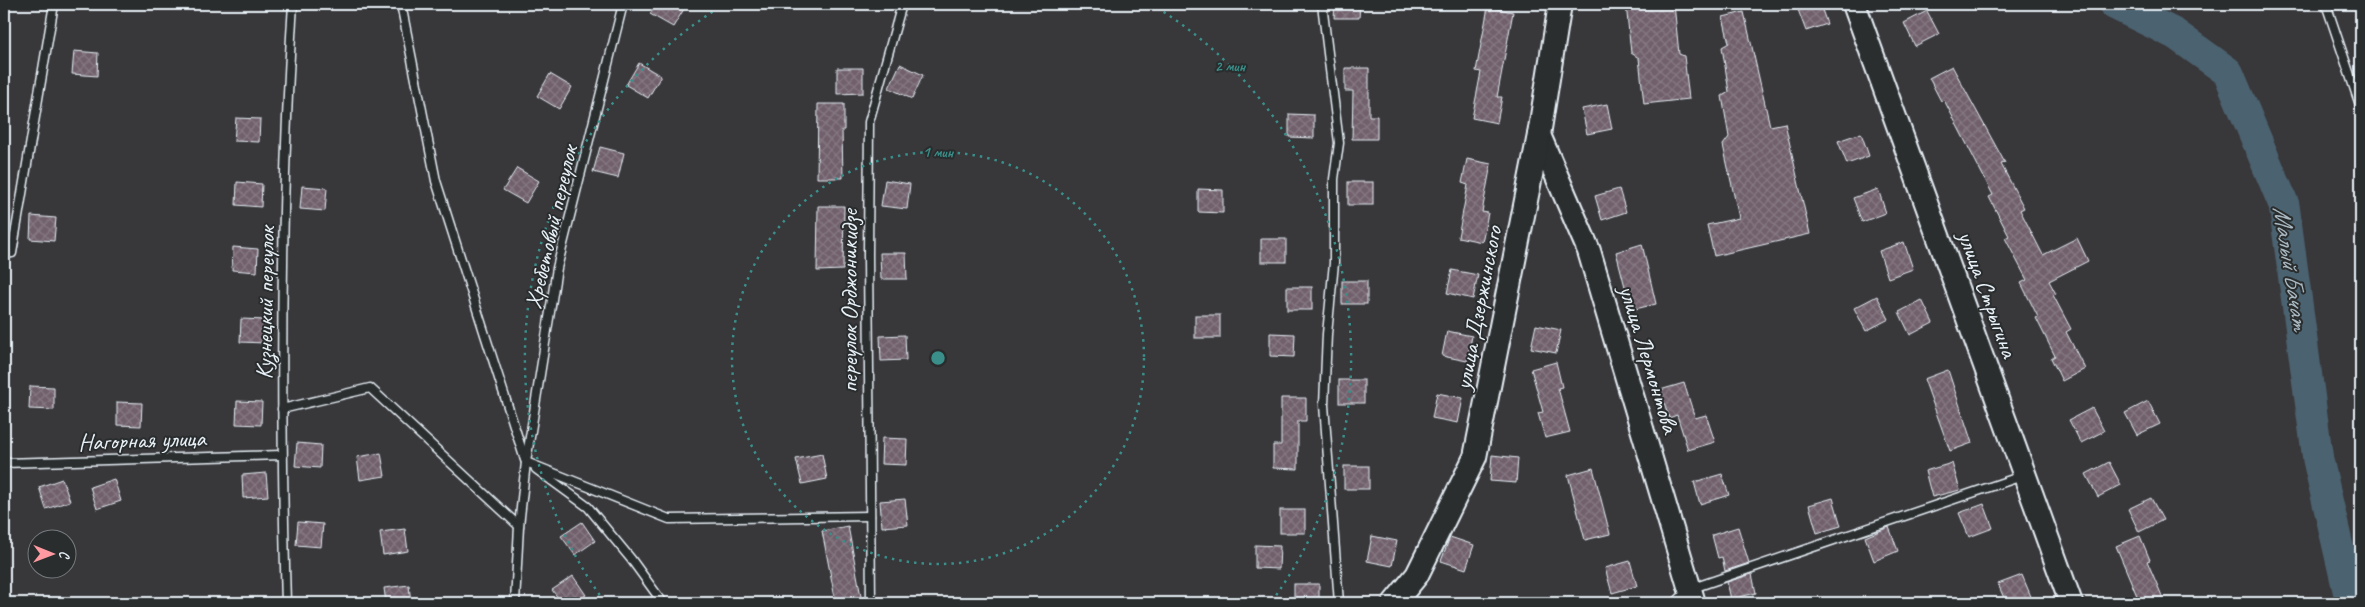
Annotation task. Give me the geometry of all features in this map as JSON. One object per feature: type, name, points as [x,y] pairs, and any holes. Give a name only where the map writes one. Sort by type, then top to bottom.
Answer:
[{"type":"street","name":"улица Дзержинского","points":[[1394,603],[1417,575],[1475,457],[1539,135],[1560,4]]},
{"type":"street","name":"улица Стрыгина","points":[[1854,4],[2026,474],[2071,603]]},
{"type":"street","name":"улица Лермонтова","points":[[1539,135],[1589,250],[1686,599]]},
{"type":"lane","points":[[4,254],[12,253],[54,4]]},
{"type":"lane","name":"Кузнецкий переулок","points":[[286,603],[282,409],[287,95],[293,4]]},
{"type":"lane","points":[[401,4],[436,181],[526,462],[588,507],[631,558],[663,603]]},
{"type":"lane","name":"Хребетовый переулок","points":[[515,603],[519,526],[526,462],[557,268],[623,4]]},
{"type":"lane","name":"переулок Орджоникидзе","points":[[871,603],[867,198],[869,122],[902,4]]},
{"type":"lane","points":[[1322,4],[1340,143],[1334,179],[1334,263],[1327,334],[1324,405],[1339,603]]},
{"type":"lane","points":[[2326,4],[2361,108]]},
{"type":"lane","points":[[282,409],[370,388],[519,526]]},
{"type":"lane","name":"Нагорная улица","points":[[4,463],[282,455]]},
{"type":"lane","points":[[526,462],[669,519],[870,516]]},
{"type":"lane","points":[[1686,599],[2026,474]]},
{"type":"building","points":[[656,4],[687,4],[673,27],[650,14]]},
{"type":"building","points":[[1335,4],[1360,4],[1359,18],[1334,18]]},
{"type":"building","points":[[1626,4],[1674,4],[1679,54],[1684,56],[1689,99],[1644,104],[1639,58],[1631,53]]},
{"type":"building","points":[[1806,4],[1820,4],[1827,24],[1806,31],[1797,7]]},
{"type":"building","points":[[1488,7],[1513,12],[1497,97],[1502,97],[1497,123],[1472,118],[1481,72],[1476,71]]},
{"type":"building","points":[[1927,11],[1939,34],[1915,46],[1904,23]]},
{"type":"building","points":[[1744,12],[1770,126],[1785,123],[1810,234],[1714,256],[1707,225],[1739,218],[1723,145],[1729,137],[1722,96],[1729,92],[1722,47],[1729,43],[1723,17]]},
{"type":"building","points":[[74,51],[98,53],[97,76],[72,74]]},
{"type":"building","points":[[639,63],[661,76],[648,98],[626,85]]},
{"type":"building","points":[[900,64],[923,75],[912,99],[889,88]]},
{"type":"building","points":[[1952,66],[2005,163],[2001,164],[2024,208],[2020,210],[2043,255],[2077,238],[2088,261],[2049,281],[2056,294],[2053,295],[2071,329],[2066,332],[2085,369],[2062,381],[2051,358],[2055,356],[2021,283],[2027,280],[2005,238],[2009,236],[1989,197],[1993,195],[1944,100],[1941,101],[1929,78]]},
{"type":"building","points":[[837,68],[863,68],[863,93],[837,94]]},
{"type":"building","points":[[1345,68],[1369,68],[1369,116],[1377,116],[1377,139],[1352,139],[1353,91],[1345,91]]},
{"type":"building","points":[[550,74],[572,87],[559,109],[537,96]]},
{"type":"building","points":[[818,104],[844,104],[844,130],[842,130],[843,178],[817,178]]},
{"type":"building","points":[[1607,104],[1612,129],[1587,134],[1582,109]]},
{"type":"building","points":[[1289,114],[1314,115],[1314,138],[1289,137]]},
{"type":"building","points":[[236,118],[260,119],[259,142],[234,141]]},
{"type":"building","points":[[1861,133],[1869,156],[1847,164],[1838,141]]},
{"type":"building","points":[[600,147],[624,153],[618,178],[593,172]]},
{"type":"building","points":[[1467,159],[1491,164],[1482,212],[1488,213],[1482,242],[1458,237],[1468,185],[1462,183]]},
{"type":"building","points":[[517,168],[539,181],[526,203],[503,190]]},
{"type":"building","points":[[885,180],[910,184],[907,209],[881,206]]},
{"type":"building","points":[[237,182],[262,184],[261,207],[236,205]]},
{"type":"building","points":[[1348,182],[1373,182],[1373,205],[1348,205]]},
{"type":"building","points":[[302,186],[327,188],[325,211],[300,209]]},
{"type":"building","points":[[1198,189],[1223,190],[1223,213],[1198,212]]},
{"type":"building","points":[[1619,189],[1626,212],[1602,220],[1595,196]]},
{"type":"building","points":[[1878,189],[1886,213],[1862,222],[1853,198]]},
{"type":"building","points":[[818,206],[844,206],[843,270],[817,271]]},
{"type":"building","points":[[31,216],[56,218],[54,241],[30,239]]},
{"type":"building","points":[[1261,239],[1286,239],[1286,262],[1261,262]]},
{"type":"building","points":[[1904,242],[1913,269],[1888,278],[1879,251]]},
{"type":"building","points":[[1642,244],[1656,304],[1631,310],[1616,252]]},
{"type":"building","points":[[233,247],[258,249],[257,272],[232,270]]},
{"type":"building","points":[[880,253],[906,253],[907,279],[881,279]]},
{"type":"building","points":[[1452,270],[1478,275],[1473,299],[1447,293]]},
{"type":"building","points":[[1342,281],[1367,281],[1367,304],[1342,304]]},
{"type":"building","points":[[1287,287],[1312,287],[1312,310],[1287,310]]},
{"type":"building","points":[[1877,296],[1889,319],[1866,331],[1854,308]]},
{"type":"building","points":[[1922,300],[1933,323],[1910,335],[1899,312]]},
{"type":"building","points":[[1195,315],[1220,315],[1220,338],[1195,338]]},
{"type":"building","points":[[241,319],[266,320],[265,343],[240,342]]},
{"type":"building","points":[[1536,325],[1561,330],[1556,353],[1531,348]]},
{"type":"building","points":[[1447,331],[1472,336],[1467,361],[1442,356]]},
{"type":"building","points":[[1270,333],[1295,334],[1294,357],[1270,356]]},
{"type":"building","points":[[905,335],[906,360],[881,361],[880,336]]},
{"type":"building","points":[[1556,362],[1562,387],[1558,388],[1570,432],[1545,438],[1538,413],[1543,412],[1531,369]]},
{"type":"building","points":[[1948,370],[1972,443],[1950,451],[1924,379]]},
{"type":"building","points":[[1339,380],[1364,380],[1364,403],[1339,403]]},
{"type":"building","points":[[1684,383],[1695,418],[1706,415],[1715,442],[1688,450],[1677,415],[1669,418],[1660,390]]},
{"type":"building","points":[[30,386],[54,387],[54,410],[29,409]]},
{"type":"building","points":[[1437,393],[1463,398],[1458,423],[1432,418]]},
{"type":"building","points":[[1281,398],[1306,398],[1306,421],[1298,421],[1298,469],[1273,468],[1273,445],[1281,445]]},
{"type":"building","points":[[237,401],[262,402],[261,425],[236,424]]},
{"type":"building","points":[[2148,401],[2160,424],[2137,435],[2125,413]]},
{"type":"building","points":[[117,402],[142,403],[141,426],[117,425]]},
{"type":"building","points":[[2092,408],[2104,431],[2081,443],[2069,420]]},
{"type":"building","points":[[882,438],[907,439],[906,465],[881,464]]},
{"type":"building","points":[[297,443],[321,445],[320,468],[295,466]]},
{"type":"building","points":[[381,453],[385,476],[360,480],[357,457]]},
{"type":"building","points":[[822,454],[827,479],[802,484],[796,459]]},
{"type":"building","points":[[1492,455],[1518,458],[1516,483],[1490,481]]},
{"type":"building","points":[[2109,462],[2121,485],[2098,497],[2086,474]]},
{"type":"building","points":[[1952,463],[1960,490],[1932,497],[1925,471]]},
{"type":"building","points":[[1344,466],[1369,466],[1369,489],[1344,489]]},
{"type":"building","points":[[1593,468],[1610,534],[1585,540],[1568,475]]},
{"type":"building","points":[[266,473],[268,496],[243,498],[242,475]]},
{"type":"building","points":[[1722,474],[1729,495],[1700,504],[1694,482]]},
{"type":"building","points":[[62,479],[70,501],[46,509],[39,487]]},
{"type":"building","points":[[114,479],[121,501],[97,509],[90,487]]},
{"type":"building","points":[[1833,498],[1841,526],[1817,533],[1809,505]]},
{"type":"building","points":[[2151,498],[2163,520],[2139,532],[2128,509]]},
{"type":"building","points":[[905,499],[908,525],[882,527],[880,501]]},
{"type":"building","points":[[1984,504],[1993,528],[1969,537],[1959,513]]},
{"type":"building","points":[[1280,510],[1305,510],[1305,533],[1280,533]]},
{"type":"building","points":[[298,522],[323,524],[321,547],[296,545]]},
{"type":"building","points":[[582,522],[595,541],[575,555],[561,536]]},
{"type":"building","points":[[848,526],[862,602],[836,603],[822,531]]},
{"type":"building","points":[[1738,527],[1749,563],[1725,571],[1722,557],[1718,558],[1712,535]]},
{"type":"building","points":[[1889,527],[1898,551],[1874,561],[1865,537]]},
{"type":"building","points":[[405,529],[408,551],[383,555],[380,532]]},
{"type":"building","points":[[1372,536],[1397,541],[1392,566],[1367,561]]},
{"type":"building","points":[[2140,536],[2150,560],[2147,561],[2165,603],[2140,603],[2116,546]]},
{"type":"building","points":[[1450,537],[1474,545],[1466,569],[1441,561]]},
{"type":"building","points":[[1255,545],[1280,546],[1279,569],[1255,568]]},
{"type":"building","points":[[1630,561],[1637,586],[1612,593],[1605,568]]},
{"type":"building","points":[[1752,574],[1756,593],[1731,599],[1727,582]]},
{"type":"building","points":[[2022,575],[2032,599],[2021,603],[2006,603],[1998,584]]},
{"type":"building","points":[[573,576],[586,595],[574,603],[562,603],[552,590]]},
{"type":"building","points":[[1294,584],[1319,584],[1319,603],[1294,603]]},
{"type":"building","points":[[409,585],[411,603],[386,603],[384,588]]},
{"type":"waterway","name":"Малый Бачат","points":[[2114,4],[2175,34],[2228,72],[2284,205],[2318,460],[2351,603]]}]
